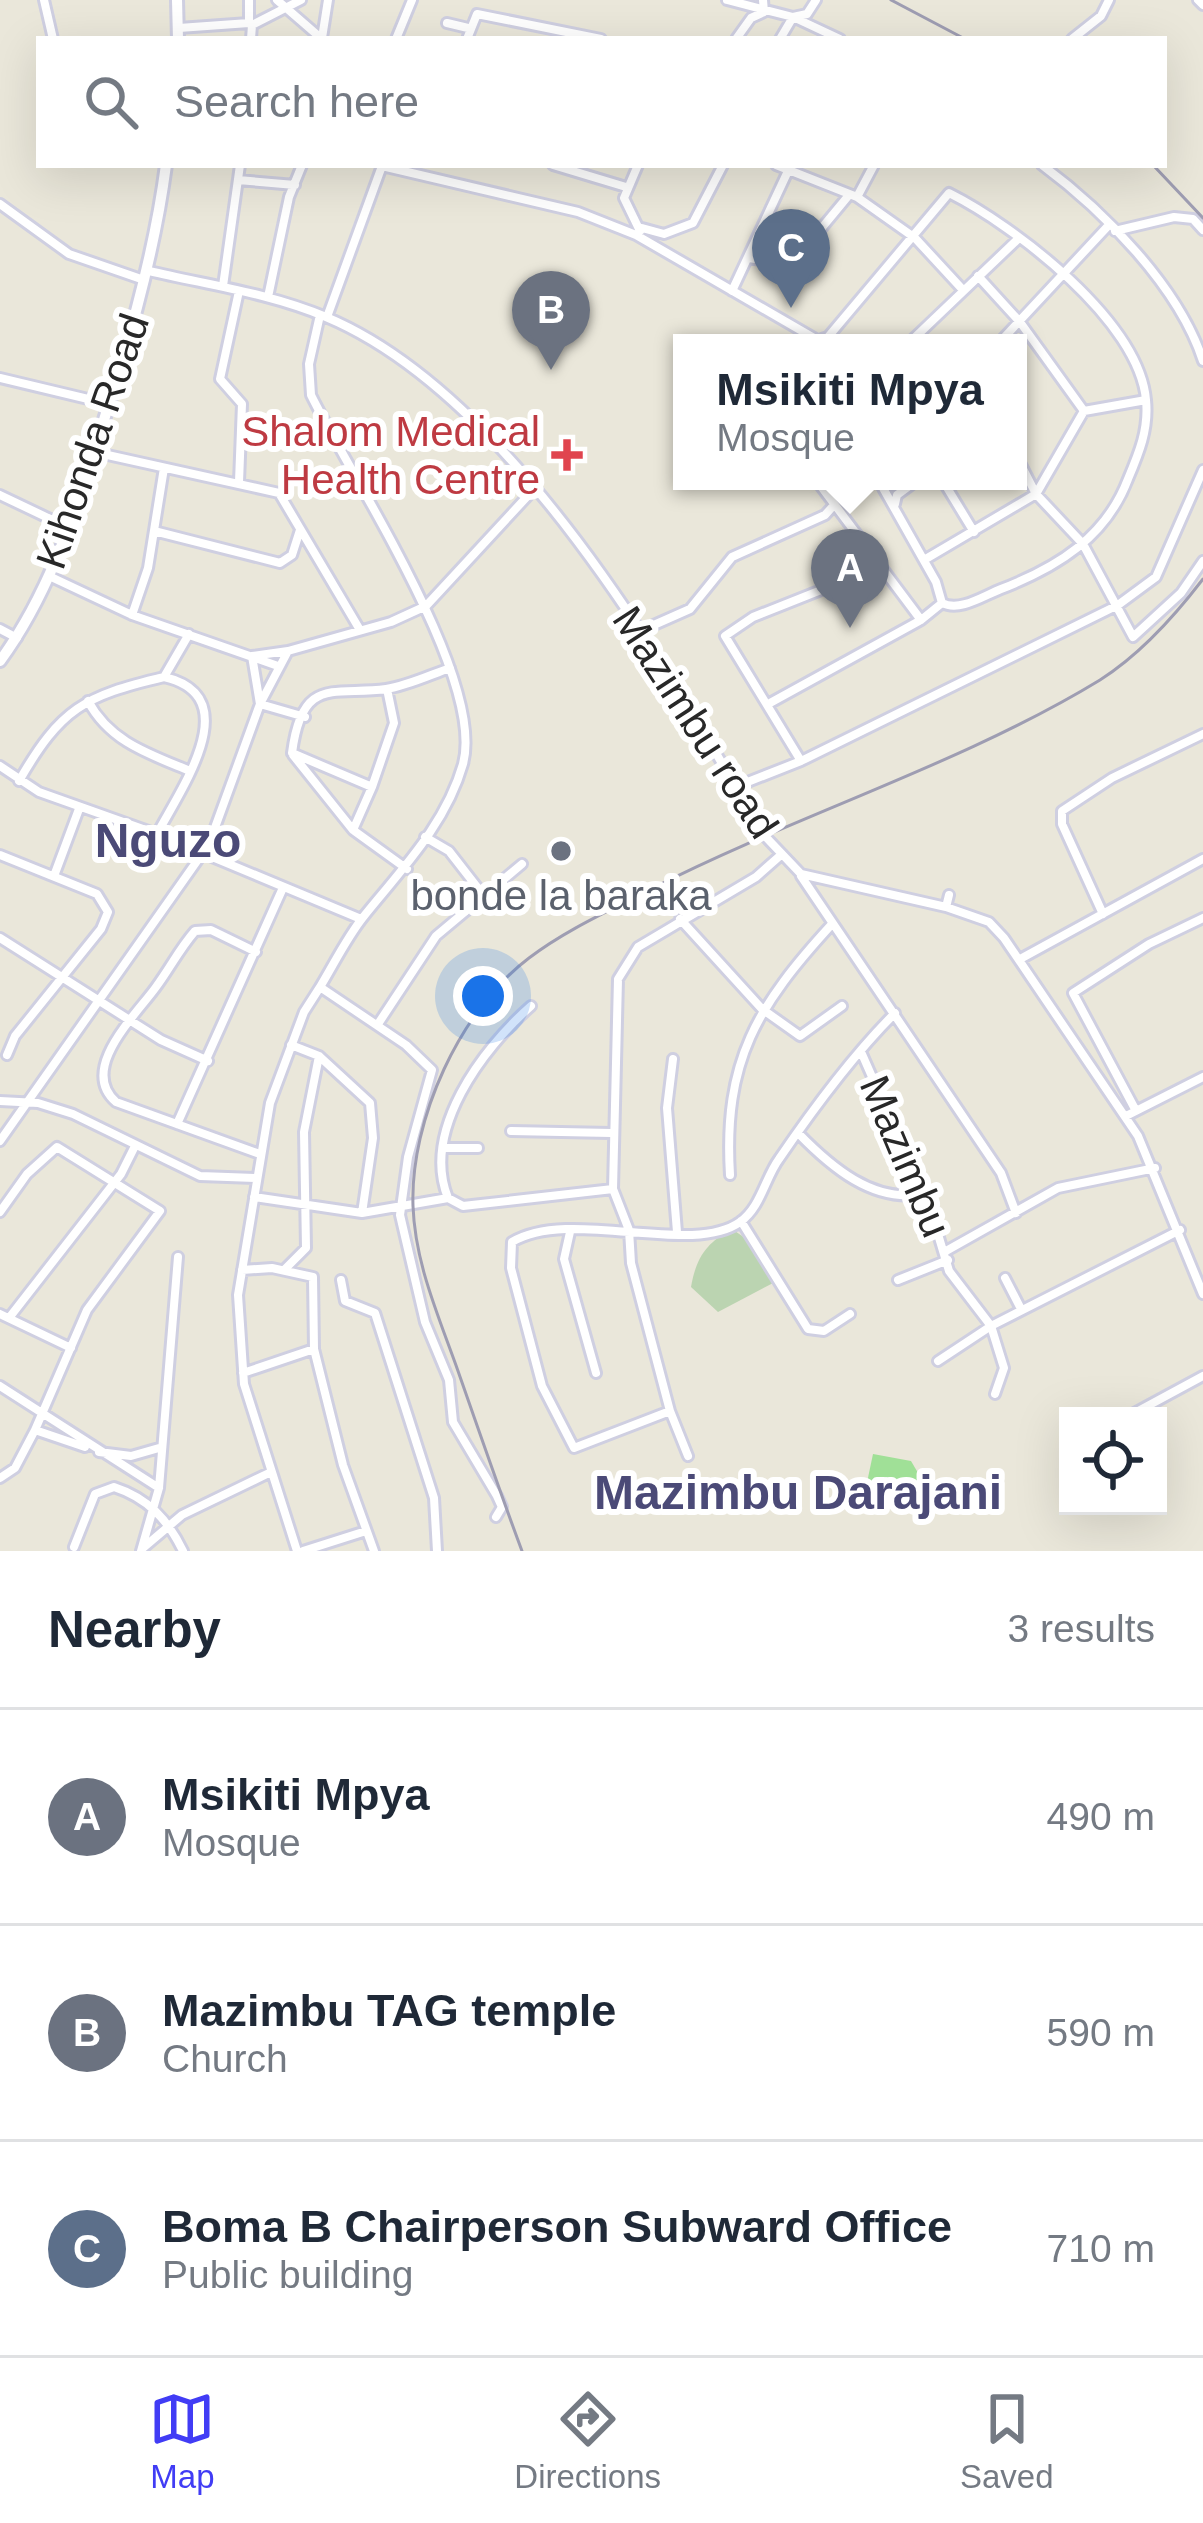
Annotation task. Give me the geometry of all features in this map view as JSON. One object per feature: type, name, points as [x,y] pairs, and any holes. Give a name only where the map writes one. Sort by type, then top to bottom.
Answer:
[{"type":"street","points":[[44,0],[52,36]]},
{"type":"street","points":[[177,0],[179,33],[250,24],[282,2],[301,0]]},
{"type":"street","points":[[250,0],[251,36]]},
{"type":"street","points":[[322,36],[328,0]]},
{"type":"street","points":[[397,36],[412,0]]},
{"type":"street","points":[[727,0],[793,17],[834,36]]},
{"type":"street","points":[[764,0],[764,12]]},
{"type":"street","points":[[782,36],[793,17],[807,14],[816,0]]},
{"type":"street","points":[[1076,36],[1102,16],[1109,0]]},
{"type":"street","points":[[282,2],[319,36]]},
{"type":"street","points":[[738,36],[751,18],[764,12]]},
{"type":"street","points":[[447,23],[468,33],[477,14],[586,36]]},
{"type":"street","name":"Kihonda Road","points":[[0,661],[72,529],[147,276],[165,168]]},
{"type":"street","points":[[223,286],[240,168]]},
{"type":"street","points":[[268,298],[301,168]]},
{"type":"street","points":[[366,1531],[300,1551],[269,1473],[243,1373],[238,1320],[257,1153],[291,1045],[361,920],[407,868],[465,758],[450,668],[426,606],[311,395],[309,364],[381,168]]},
{"type":"street","points":[[391,168],[664,234]]},
{"type":"street","points":[[637,168],[624,198],[639,231],[802,334]]},
{"type":"street","points":[[652,243],[693,223],[721,168]]},
{"type":"street","points":[[782,168],[853,196],[915,238],[963,290]]},
{"type":"street","points":[[749,258],[791,265],[872,168]]},
{"type":"street","points":[[1045,168],[1173,297],[1191,326],[1203,361]]},
{"type":"street","points":[[584,169],[627,188]]},
{"type":"street","points":[[732,291],[788,171]]},
{"type":"street","points":[[238,180],[295,185]]},
{"type":"street","points":[[770,703],[921,620],[942,603],[964,604],[1020,582],[1083,544],[1118,506],[1144,439],[1146,400],[1127,349],[1066,276],[950,193],[836,334]]},
{"type":"street","name":"Mazimbu road","points":[[0,204],[68,254],[147,276],[223,286],[324,316],[425,376],[535,488],[577,539],[735,787],[801,874],[946,907],[988,922],[1022,958],[1155,1168],[1203,1294]]},
{"type":"street","points":[[1008,334],[1110,229],[1174,217],[1193,219],[1203,230]]},
{"type":"street","points":[[664,234],[666,250]]},
{"type":"street","points":[[918,334],[1018,238]]},
{"type":"street","points":[[978,276],[1020,322],[1084,411]]},
{"type":"street","points":[[239,291],[220,379],[242,404],[239,482]]},
{"type":"street","points":[[0,377],[111,404]]},
{"type":"street","points":[[924,560],[1036,494],[1084,411],[1146,400]]},
{"type":"street","points":[[94,452],[279,494],[360,630]]},
{"type":"street","points":[[132,614],[154,531],[164,468]]},
{"type":"street","points":[[735,787],[801,761],[1118,605],[1156,577],[1203,470]]},
{"type":"street","points":[[1027,477],[1036,494],[1083,544],[1133,638],[1181,593],[1203,561]]},
{"type":"street","points":[[252,656],[288,651],[426,606],[535,488]]},
{"type":"street","points":[[824,490],[921,620]]},
{"type":"street","points":[[885,490],[942,603]]},
{"type":"street","points":[[896,506],[897,495],[904,490]]},
{"type":"street","points":[[948,490],[974,532]]},
{"type":"street","points":[[0,495],[72,529]]},
{"type":"street","points":[[638,632],[690,609],[732,557],[780,530],[825,515],[834,505]]},
{"type":"street","points":[[154,531],[280,563],[292,555],[300,530]]},
{"type":"street","points":[[801,761],[770,703],[725,636],[753,617],[879,567]]},
{"type":"street","points":[[49,576],[132,614],[278,666]]},
{"type":"street","points":[[0,629],[16,638]]},
{"type":"street","points":[[164,677],[189,634]]},
{"type":"street","points":[[0,1141],[202,853],[219,824],[260,704],[288,651]]},
{"type":"street","points":[[252,656],[260,704]]},
{"type":"street","points":[[292,753],[313,702],[332,688],[387,689],[450,668]]},
{"type":"street","points":[[19,781],[49,729],[88,701],[164,677],[195,688],[206,703],[205,729],[190,771],[157,834]]},
{"type":"street","points":[[352,830],[394,723],[387,689]]},
{"type":"street","points":[[88,701],[98,721],[120,739],[190,771]]},
{"type":"street","points":[[260,704],[305,717]]},
{"type":"street","points":[[1102,914],[1062,824],[1062,811],[1112,778],[1203,734]]},
{"type":"street","points":[[292,753],[372,787]]},
{"type":"street","points":[[292,753],[352,830],[407,868]]},
{"type":"street","points":[[0,766],[19,781],[79,808],[157,834],[361,920]]},
{"type":"street","points":[[54,876],[79,808]]},
{"type":"street","points":[[425,837],[448,851],[484,896]]},
{"type":"street","points":[[688,1456],[670,1411],[631,1263],[629,1231],[613,1189],[611,1133],[620,972],[630,952],[756,877],[782,854]]},
{"type":"street","points":[[0,855],[97,894],[108,912],[101,929],[62,975],[7,1055]]},
{"type":"street","points":[[1022,958],[1203,859]]},
{"type":"street","points":[[378,1024],[436,936],[522,864]]},
{"type":"street","points":[[801,874],[896,1013],[983,1154],[1001,1173],[1016,1213]]},
{"type":"street","points":[[178,1124],[283,890]]},
{"type":"street","points":[[946,907],[949,895]]},
{"type":"street","points":[[1135,1108],[1073,993],[1149,944],[1203,918]]},
{"type":"street","points":[[680,919],[762,1009],[800,1036],[842,1006]]},
{"type":"street","points":[[730,1174],[732,1081],[762,1009],[832,925]]},
{"type":"street","points":[[256,952],[211,930],[195,931],[131,1019],[103,1071],[106,1094],[257,1153]]},
{"type":"street","points":[[0,938],[208,1061]]},
{"type":"street","points":[[320,987],[378,1024],[432,1070],[399,1208],[411,1271],[448,1380],[453,1422],[502,1507],[496,1517]]},
{"type":"street","points":[[448,1198],[439,1175],[443,1148],[469,1078],[531,1006]]},
{"type":"street","points":[[670,1411],[574,1448],[548,1402],[509,1252],[521,1237],[570,1232],[716,1233],[741,1221],[798,1133],[896,1013]]},
{"type":"street","points":[[291,1045],[319,1056],[370,1103],[373,1138],[362,1213]]},
{"type":"street","name":"Mazimbu","points":[[862,1053],[947,1256],[949,1271],[991,1326]]},
{"type":"street","points":[[284,1270],[306,1248],[304,1132],[319,1056]]},
{"type":"street","points":[[673,1059],[667,1108],[677,1232]]},
{"type":"street","points":[[1126,1116],[1203,1078]]},
{"type":"street","points":[[2,1102],[73,1114],[200,1176],[255,1178]]},
{"type":"street","points":[[2,1102],[16,1119]]},
{"type":"street","points":[[512,1132],[611,1133]]},
{"type":"street","points":[[798,1133],[837,1170],[882,1193],[922,1194]]},
{"type":"street","points":[[71,1348],[4,1316],[114,1181],[135,1146]]},
{"type":"street","points":[[0,1212],[56,1147],[160,1210],[98,1292],[15,1468],[0,1478]]},
{"type":"street","points":[[443,1148],[478,1148]]},
{"type":"street","points":[[898,1280],[947,1256],[1058,1188],[1155,1168]]},
{"type":"street","points":[[254,1197],[362,1213],[448,1198],[464,1206],[613,1189]]},
{"type":"street","points":[[741,1221],[808,1328],[824,1331],[850,1314]]},
{"type":"street","points":[[938,1361],[1021,1309],[1180,1231]]},
{"type":"street","points":[[570,1232],[564,1259],[596,1373]]},
{"type":"street","points":[[142,1550],[159,1488],[178,1257]]},
{"type":"street","points":[[242,1270],[284,1270],[314,1277],[314,1349],[343,1465],[374,1551]]},
{"type":"street","points":[[1005,1278],[1021,1309]]},
{"type":"street","points":[[341,1280],[345,1301],[374,1313],[434,1498],[441,1539],[437,1551]]},
{"type":"street","points":[[991,1326],[1004,1369],[995,1394]]},
{"type":"street","points":[[243,1373],[314,1349]]},
{"type":"street","points":[[1146,1407],[1203,1376]]},
{"type":"street","points":[[0,1386],[44,1409],[95,1451],[159,1488]]},
{"type":"street","points":[[35,1430],[95,1451],[131,1456],[159,1448]]},
{"type":"street","points":[[142,1550],[170,1524],[228,1489],[269,1473]]},
{"type":"street","points":[[74,1547],[101,1490],[125,1491],[154,1509],[170,1524],[182,1551]]},
{"type":"green space","points":[[732,1229],[758,1247],[775,1282],[718,1312],[691,1287],[704,1252]]},
{"type":"green space","points":[[873,1454],[911,1461],[921,1478],[903,1505],[882,1506],[865,1492]]},
{"type":"railway","points":[[891,0],[959,36]]},
{"type":"railway","points":[[1156,168],[1203,218]]},
{"type":"railway","points":[[522,1551],[429,1290],[413,1206],[414,1173],[430,1103],[481,1007],[529,958],[590,920],[710,861],[993,737],[1100,680],[1156,634],[1203,579]]},
{"type":"place","name":"Boma B Chairperson Subward Office","points":[[791,308]]},
{"type":"place","name":"Mazimbu TAG temple","points":[[551,370]]},
{"type":"place","name":"Shalom Medical Health Centre","points":[[567,455]]},
{"type":"place","name":"Msikiti Mpya","points":[[850,628]]},
{"type":"place","name":"bonde la baraka","points":[[561,851]]},
{"type":"district","name":"Nguzo","points":[[168,840]]},
{"type":"district","name":"Mazimbu Darajani","points":[[798,1492]]}]
